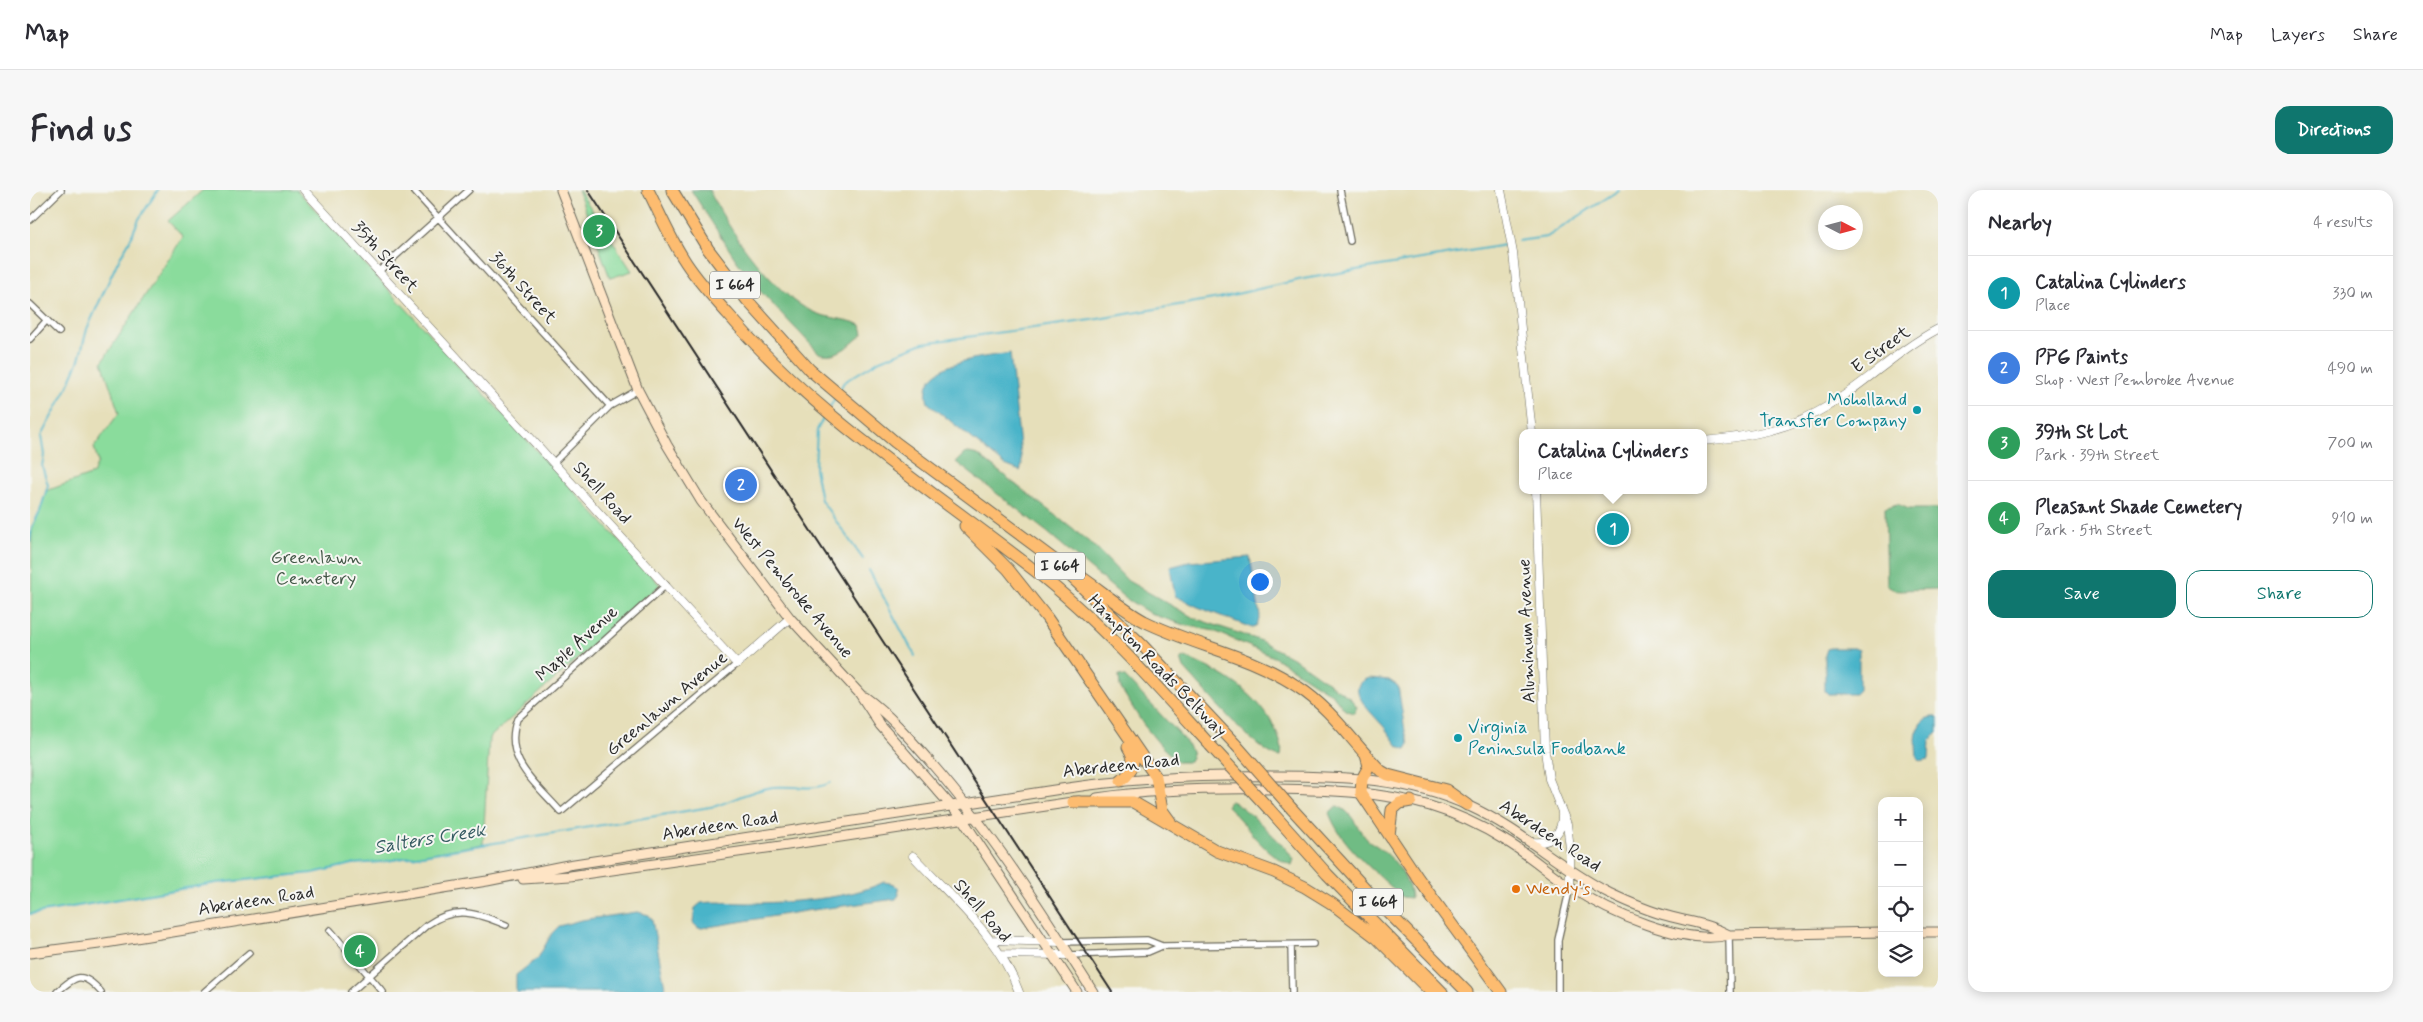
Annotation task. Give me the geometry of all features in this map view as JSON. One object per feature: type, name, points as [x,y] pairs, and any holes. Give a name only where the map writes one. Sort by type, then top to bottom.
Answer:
[{"type":"highway","name":"Hampton Roads Beltway","points":[[648,190],[683,258],[754,344],[799,389],[851,433],[1035,571],[1075,606],[1136,664],[1327,874],[1442,992]]},
{"type":"highway","name":"Hampton Roads Beltway","points":[[672,190],[713,257],[752,307],[810,370],[923,464],[997,516],[1053,559],[1143,646],[1236,745],[1374,898],[1467,992]]},
{"type":"highway","points":[[945,504],[1026,591],[1156,778],[1163,812],[1174,826]]},
{"type":"highway","points":[[1053,559],[1143,620],[1167,631],[1244,658],[1299,688],[1328,711],[1381,771],[1388,775],[1446,790],[1467,805]]},
{"type":"highway","points":[[1090,683],[1134,757],[1132,771],[1121,781]]},
{"type":"highway","points":[[1366,754],[1369,766],[1362,779],[1361,793],[1446,919],[1501,992]]},
{"type":"highway","points":[[1073,802],[1129,801],[1217,851],[1274,872],[1331,903],[1377,938],[1431,992]]},
{"type":"highway","points":[[1389,835],[1392,810],[1400,803],[1411,801]]},
{"type":"main road","name":"West Pembroke Avenue","points":[[561,190],[638,390],[667,445],[701,501],[790,618],[860,694],[880,725],[952,806],[1077,992]]},
{"type":"main road","name":"West Pembroke Avenue","points":[[860,694],[888,714],[964,803],[1070,955],[1093,992]]},
{"type":"main road","name":"Aberdeen Road","points":[[30,953],[99,944],[487,881],[568,865],[964,803],[1121,781],[1156,778],[1305,775],[1362,779],[1408,786],[1467,805],[1506,825],[1593,884],[1632,904],[1668,916],[1715,926],[1729,935]]},
{"type":"main road","name":"Aberdeen Road","points":[[487,881],[570,876],[974,816],[1159,791],[1235,788],[1361,793],[1411,801],[1447,812],[1495,834],[1570,887],[1617,912],[1660,928],[1713,939],[1729,935],[1878,932]]},
{"type":"main road","points":[[1923,932],[1938,932]]},
{"type":"street","points":[[30,220],[61,190]]},
{"type":"street","name":"35th Street","points":[[304,190],[443,343]]},
{"type":"street","name":"36th Street","points":[[413,190],[610,406]]},
{"type":"street","points":[[378,272],[469,190]]},
{"type":"street","points":[[1340,190],[1350,241]]},
{"type":"street","points":[[1501,190],[1514,260],[1532,429]]},
{"type":"street","points":[[30,304],[59,332]]},
{"type":"street","points":[[30,339],[47,320]]},
{"type":"street","name":"E Street","points":[[1707,441],[1760,434],[1809,417],[1834,402],[1911,345],[1938,329]]},
{"type":"street","name":"Shell Road","points":[[443,343],[737,664]]},
{"type":"street","points":[[554,462],[610,406],[638,390]]},
{"type":"street","name":"Aluminum Avenue","points":[[1536,494],[1545,751],[1549,779],[1569,836],[1570,887]]},
{"type":"street","name":"Maple Avenue","points":[[561,812],[516,760],[514,750],[517,719],[666,585]]},
{"type":"street","name":"Greenlawn Avenue","points":[[561,812],[790,618]]},
{"type":"street","points":[[1533,842],[1545,843],[1557,834],[1561,823],[1561,809]]},
{"type":"street","name":"Shell Road","points":[[913,856],[990,940],[1000,954],[1019,992]]},
{"type":"street","points":[[1558,992],[1558,940],[1570,887]]},
{"type":"street","points":[[351,992],[427,925],[440,918],[474,912],[506,925]]},
{"type":"street","points":[[330,930],[383,992]]},
{"type":"street","points":[[1729,935],[1730,992]]},
{"type":"street","points":[[990,940],[1061,942],[1147,940],[1162,946],[1313,944]]},
{"type":"street","points":[[1291,945],[1292,992]]},
{"type":"street","points":[[1000,954],[1070,955],[1148,952],[1162,946]]},
{"type":"street","points":[[204,992],[249,953]]},
{"type":"street","points":[[57,992],[75,978],[90,980],[101,992]]},
{"type":"green space","name":"Greenlawn Cemetery","points":[[203,190],[297,190],[660,585],[489,738],[483,844],[381,862],[353,864],[313,873],[217,883],[30,914],[32,527],[40,511],[46,491],[93,474],[98,462],[94,447],[119,413],[102,362],[183,237],[168,221]]},
{"type":"green space","points":[[579,190],[632,271],[610,278]]},
{"type":"green space","points":[[691,190],[709,190],[727,223],[753,259],[783,291],[813,312],[861,325],[863,334],[837,353],[819,353],[760,291],[736,260]]},
{"type":"green space","points":[[964,454],[978,455],[1093,545],[1128,581],[1194,618],[1259,640],[1296,660],[1350,698],[1357,707],[1354,713],[1345,710],[1333,695],[1274,657],[1214,631],[1184,625],[1151,614],[1125,598],[1047,532],[956,462]]},
{"type":"green space","points":[[1897,504],[1909,509],[1938,509],[1938,589],[1896,590],[1887,585],[1885,508]]},
{"type":"green space","points":[[1186,658],[1226,677],[1250,695],[1269,718],[1276,731],[1280,741],[1281,757],[1271,754],[1259,745],[1231,719],[1184,668],[1181,659]]},
{"type":"green space","points":[[1119,675],[1125,677],[1184,739],[1191,751],[1192,759],[1189,762],[1178,762],[1161,746],[1143,724],[1120,687]]},
{"type":"green space","points":[[1230,801],[1244,809],[1274,836],[1294,859],[1292,865],[1272,854],[1256,839],[1227,806]]},
{"type":"green space","points":[[1337,806],[1346,811],[1367,839],[1386,853],[1396,864],[1405,877],[1411,898],[1402,897],[1342,837],[1329,813]]},
{"type":"water","points":[[1010,353],[1022,465],[1020,471],[1005,465],[928,403],[927,389],[932,378],[941,370],[969,360]]},
{"type":"water","points":[[1250,557],[1260,616],[1257,625],[1252,628],[1175,596],[1170,567],[1189,562]]},
{"type":"water","points":[[1854,648],[1859,650],[1859,690],[1855,694],[1828,694],[1825,691],[1825,655],[1827,649]]},
{"type":"water","points":[[1369,678],[1389,680],[1398,686],[1405,731],[1409,744],[1406,749],[1398,746],[1362,701],[1358,687],[1361,682]]},
{"type":"water","points":[[1930,717],[1938,717],[1938,733],[1930,740],[1929,759],[1920,761],[1917,757],[1916,736],[1920,724]]},
{"type":"water","points":[[884,882],[894,884],[898,888],[899,895],[896,899],[805,911],[702,928],[698,928],[693,923],[695,908],[701,903],[763,903],[817,899],[870,888]]},
{"type":"water","points":[[637,912],[649,915],[652,920],[666,992],[516,992],[516,975],[538,958],[552,933],[559,926],[581,920]]},
{"type":"waterway","points":[[30,541],[32,527],[40,511],[48,485],[42,466],[44,455],[41,436],[66,390],[79,360],[87,329],[117,263],[139,219],[158,190]]},
{"type":"waterway","points":[[1517,241],[1547,237],[1619,190]]},
{"type":"waterway","points":[[840,389],[844,382],[880,360],[923,343],[1098,319],[1219,298],[1303,279],[1505,245]]},
{"type":"waterway","points":[[830,407],[835,398]]},
{"type":"waterway","points":[[825,415],[817,430],[815,468],[821,500],[863,559]]},
{"type":"waterway","points":[[869,570],[915,656]]},
{"type":"waterway","name":"Salters Creek","points":[[30,914],[217,883],[313,873],[353,864],[381,862],[716,806],[765,788],[818,787],[831,782]]},
{"type":"railway","points":[[588,190],[1112,992]]},
{"type":"place","name":"39th St Lot","points":[[599,231]]},
{"type":"place","name":"Moholland Transfer Company","points":[[1917,410]]},
{"type":"place","name":"PPG Paints","points":[[741,485]]},
{"type":"place","name":"Catalina Cylinders","points":[[1613,529]]},
{"type":"place","name":"Virginia Peninsula Foodbank","points":[[1458,738]]},
{"type":"place","name":"Wendy's","points":[[1516,889]]},
{"type":"place","name":"Pleasant Shade Cemetery","points":[[360,951]]}]
